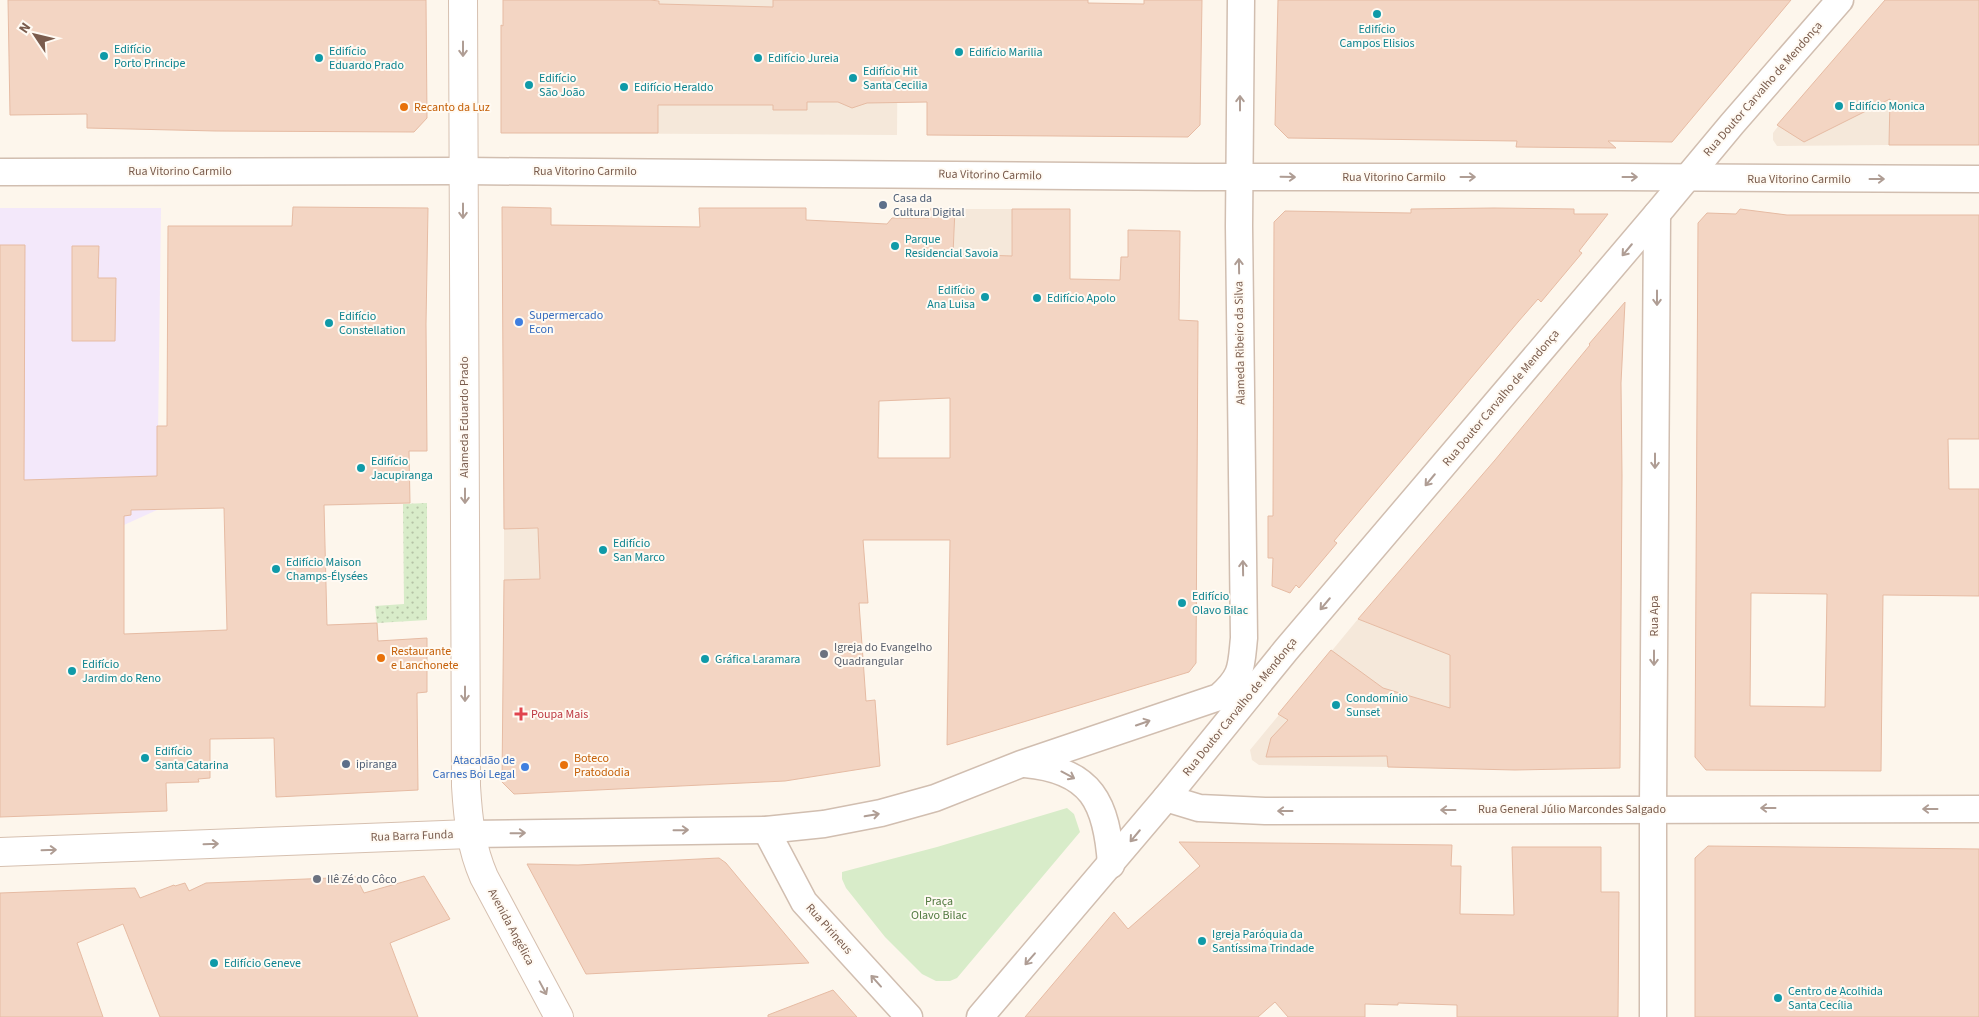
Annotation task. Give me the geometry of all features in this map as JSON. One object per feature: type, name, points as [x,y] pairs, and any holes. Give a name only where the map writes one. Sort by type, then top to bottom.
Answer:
[{"type":"main road","name":"Alameda Eduardo Prado","points":[[463,0],[466,786],[470,834]]},
{"type":"main road","name":"Rua Barra Funda","points":[[0,852],[470,834]]},
{"type":"main road","name":"Avenida Angélica","points":[[470,834],[475,857],[484,878],[559,1017]]},
{"type":"street","name":"Alameda Ribeiro da Silva","points":[[1021,764],[1219,697],[1233,685],[1241,670],[1244,638],[1239,176],[1241,0]]},
{"type":"street","name":"Rua Doutor Carvalho de Mendonça","points":[[1166,798],[1286,650],[1732,124],[1840,0]]},
{"type":"street","name":"Rua Vitorino Carmilo","points":[[0,172],[463,171],[1196,177],[1979,179]]},
{"type":"street","name":"Rua Apa","points":[[1654,1017],[1653,808],[1657,214]]},
{"type":"street","points":[[1244,638],[1252,654],[1261,659],[1270,658],[1286,650]]},
{"type":"street","name":"Rua Barra Funda","points":[[470,834],[766,830],[824,824],[881,814],[936,798],[1021,764]]},
{"type":"street","points":[[1021,764],[1044,766],[1063,772],[1078,780],[1094,794],[1102,811],[1109,836],[1111,865]]},
{"type":"street","points":[[980,1017],[1166,798]]},
{"type":"street","name":"Rua General Júlio Marcondes Salgado","points":[[1166,798],[1200,808],[1265,811],[1653,808],[1979,809]]},
{"type":"street","name":"Rua Pirineus","points":[[766,830],[804,902],[909,1017]]},
{"type":"shaded area","points":[[659,0],[898,0],[897,135],[501,133],[501,25],[659,25]]},
{"type":"shaded area","points":[[1890,80],[1889,145],[1777,146],[1773,140],[1773,133],[1788,113]]},
{"type":"shaded area","points":[[0,208],[161,208],[157,510],[124,525],[0,531]]},
{"type":"shaded area","points":[[955,209],[1012,209],[1010,399],[949,398]]},
{"type":"shaded area","points":[[695,526],[717,573],[504,580],[504,529]]},
{"type":"shaded area","points":[[1358,619],[1450,655],[1450,708],[1410,696],[1387,715],[1388,767],[1259,765],[1252,760],[1250,750]]},
{"type":"green space","points":[[427,503],[427,620],[377,623],[375,606],[404,604],[403,504]]},
{"type":"green space","name":"Praça Olavo Bilac","points":[[1067,808],[1074,814],[1080,832],[957,978],[950,981],[936,981],[922,974],[885,937],[846,888],[842,879],[842,872],[937,847]]},
{"type":"building","points":[[8,0],[426,0],[427,118],[414,132],[216,131],[87,128],[87,114],[10,115]]},
{"type":"building","points":[[503,0],[650,0],[659,1],[659,4],[773,7],[773,0],[1088,0],[1088,3],[1144,4],[1144,0],[1202,0],[1200,125],[1188,137],[927,135],[927,102],[867,103],[852,108],[838,102],[807,102],[807,110],[773,110],[773,105],[658,105],[658,133],[501,133],[501,25],[503,26]]},
{"type":"building","points":[[1278,0],[1791,0],[1672,142],[1608,141],[1616,148],[1516,147],[1517,141],[1288,138],[1275,125]]},
{"type":"building","points":[[1885,0],[1979,0],[1979,145],[1889,145],[1890,99],[1804,142],[1777,125]]},
{"type":"building","points":[[293,207],[428,208],[426,324],[427,451],[409,451],[410,503],[324,505],[327,625],[377,623],[378,641],[427,638],[427,692],[417,693],[418,790],[276,797],[274,738],[210,739],[210,778],[198,779],[199,782],[166,783],[167,811],[0,817],[0,245],[25,245],[24,480],[157,476],[157,426],[167,426],[168,226],[292,226]],"holes":[[[224,508],[227,630],[124,634],[124,516],[131,515],[131,510]]]},
{"type":"building","points":[[502,207],[551,208],[551,225],[700,227],[699,208],[806,208],[806,220],[887,224],[892,218],[929,218],[930,209],[955,209],[953,254],[1012,256],[1012,209],[1070,209],[1070,279],[1120,280],[1121,257],[1128,257],[1128,230],[1180,231],[1179,320],[1198,321],[1196,663],[1189,672],[947,745],[950,540],[863,540],[868,603],[859,603],[866,701],[875,700],[880,766],[785,781],[514,794],[502,782],[504,580],[540,579],[538,528],[504,529]],"holes":[[[950,398],[950,458],[878,458],[879,401]]]},
{"type":"building","points":[[1411,209],[1574,209],[1574,214],[1608,214],[1579,251],[1582,253],[1541,302],[1538,299],[1518,322],[1334,541],[1337,543],[1299,588],[1296,585],[1290,593],[1272,586],[1273,558],[1268,558],[1268,516],[1273,516],[1274,222],[1285,211],[1411,213]]},
{"type":"building","points":[[1740,209],[1787,215],[1979,215],[1979,439],[1948,439],[1949,489],[1979,489],[1979,596],[1883,595],[1881,771],[1706,770],[1695,757],[1698,223],[1707,213],[1736,214]],"holes":[[[1751,593],[1827,594],[1825,707],[1750,706]]]},
{"type":"building","points":[[72,246],[99,246],[98,278],[116,278],[115,341],[72,341]]},
{"type":"building","points":[[1625,302],[1621,383],[1620,768],[1515,770],[1388,767],[1387,756],[1266,757],[1271,738],[1288,720],[1278,714],[1331,650],[1383,688],[1450,708],[1450,655],[1358,619],[1495,460]]},
{"type":"building","points":[[1179,842],[1452,845],[1451,866],[1461,866],[1460,914],[1514,915],[1512,847],[1601,847],[1601,892],[1619,892],[1618,1017],[1457,1017],[1457,1005],[1398,1003],[1398,1005],[1365,1004],[1365,1017],[1288,1017],[1275,1002],[1258,1017],[1025,1017],[1114,912],[1128,929],[1200,866]]},
{"type":"building","points":[[1708,846],[1979,849],[1979,1017],[1695,1017],[1695,858]]},
{"type":"building","points":[[719,858],[726,863],[809,963],[586,974],[527,864],[578,865]]},
{"type":"building","points":[[424,876],[450,919],[390,943],[418,1017],[160,1017],[123,924],[77,943],[103,1017],[0,1017],[0,893],[135,888],[140,898],[174,885],[185,883],[189,891],[206,883],[356,877],[364,893]]},
{"type":"building","points":[[833,990],[857,1017],[768,1017],[768,1015]]},
{"type":"place","name":"Edifício Campos Elisios","points":[[1377,14]]},
{"type":"place","name":"Edifício Marilia","points":[[959,52]]},
{"type":"place","name":"Edifício Porto Principe","points":[[104,56]]},
{"type":"place","name":"Edifício Eduardo Prado","points":[[319,58]]},
{"type":"place","name":"Edifício Jureia","points":[[758,58]]},
{"type":"place","name":"Edifício Hit Santa Cecilia","points":[[853,78]]},
{"type":"place","name":"Edifício São João","points":[[529,85]]},
{"type":"place","name":"Edifício Heraldo","points":[[624,87]]},
{"type":"place","name":"Edifício Monica","points":[[1839,106]]},
{"type":"place","name":"Recanto da Luz","points":[[404,107]]},
{"type":"place","name":"Casa da Cultura Digital","points":[[883,205]]},
{"type":"place","name":"Parque Residencial Savoia","points":[[895,246]]},
{"type":"place","name":"Edifício Ana Luisa","points":[[985,297]]},
{"type":"place","name":"Edifício Apolo","points":[[1037,298]]},
{"type":"place","name":"Supermercado Econ","points":[[519,322]]},
{"type":"place","name":"Edifício Constellation","points":[[329,323]]},
{"type":"place","name":"Edifício Jacupiranga","points":[[361,468]]},
{"type":"place","name":"Edifício San Marco","points":[[603,550]]},
{"type":"place","name":"Edifício Maison Champs-Élysées","points":[[276,569]]},
{"type":"place","name":"Edifício Olavo Bilac","points":[[1182,603]]},
{"type":"place","name":"Igreja do Evangelho Quadrangular","points":[[824,654]]},
{"type":"place","name":"Restaurante e Lanchonete","points":[[381,658]]},
{"type":"place","name":"Gráfica Laramara","points":[[705,659]]},
{"type":"place","name":"Edifício Jardim do Reno","points":[[72,671]]},
{"type":"place","name":"Condomínio Sunset","points":[[1336,705]]},
{"type":"place","name":"Poupa Mais","points":[[521,714]]},
{"type":"place","name":"Edifício Santa Catarina","points":[[145,758]]},
{"type":"place","name":"ipiranga","points":[[346,764]]},
{"type":"place","name":"Boteco Pratododia","points":[[564,765]]},
{"type":"place","name":"Atacadão de Carnes Boi Legal","points":[[525,767]]},
{"type":"place","name":"Ilê Zé do Côco","points":[[317,879]]},
{"type":"place","name":"Igreja Paróquia da Santíssima Trindade","points":[[1202,941]]},
{"type":"place","name":"Edifício Geneve","points":[[214,963]]},
{"type":"place","name":"Centro de Acolhida Santa Cecília","points":[[1778,998]]}]
